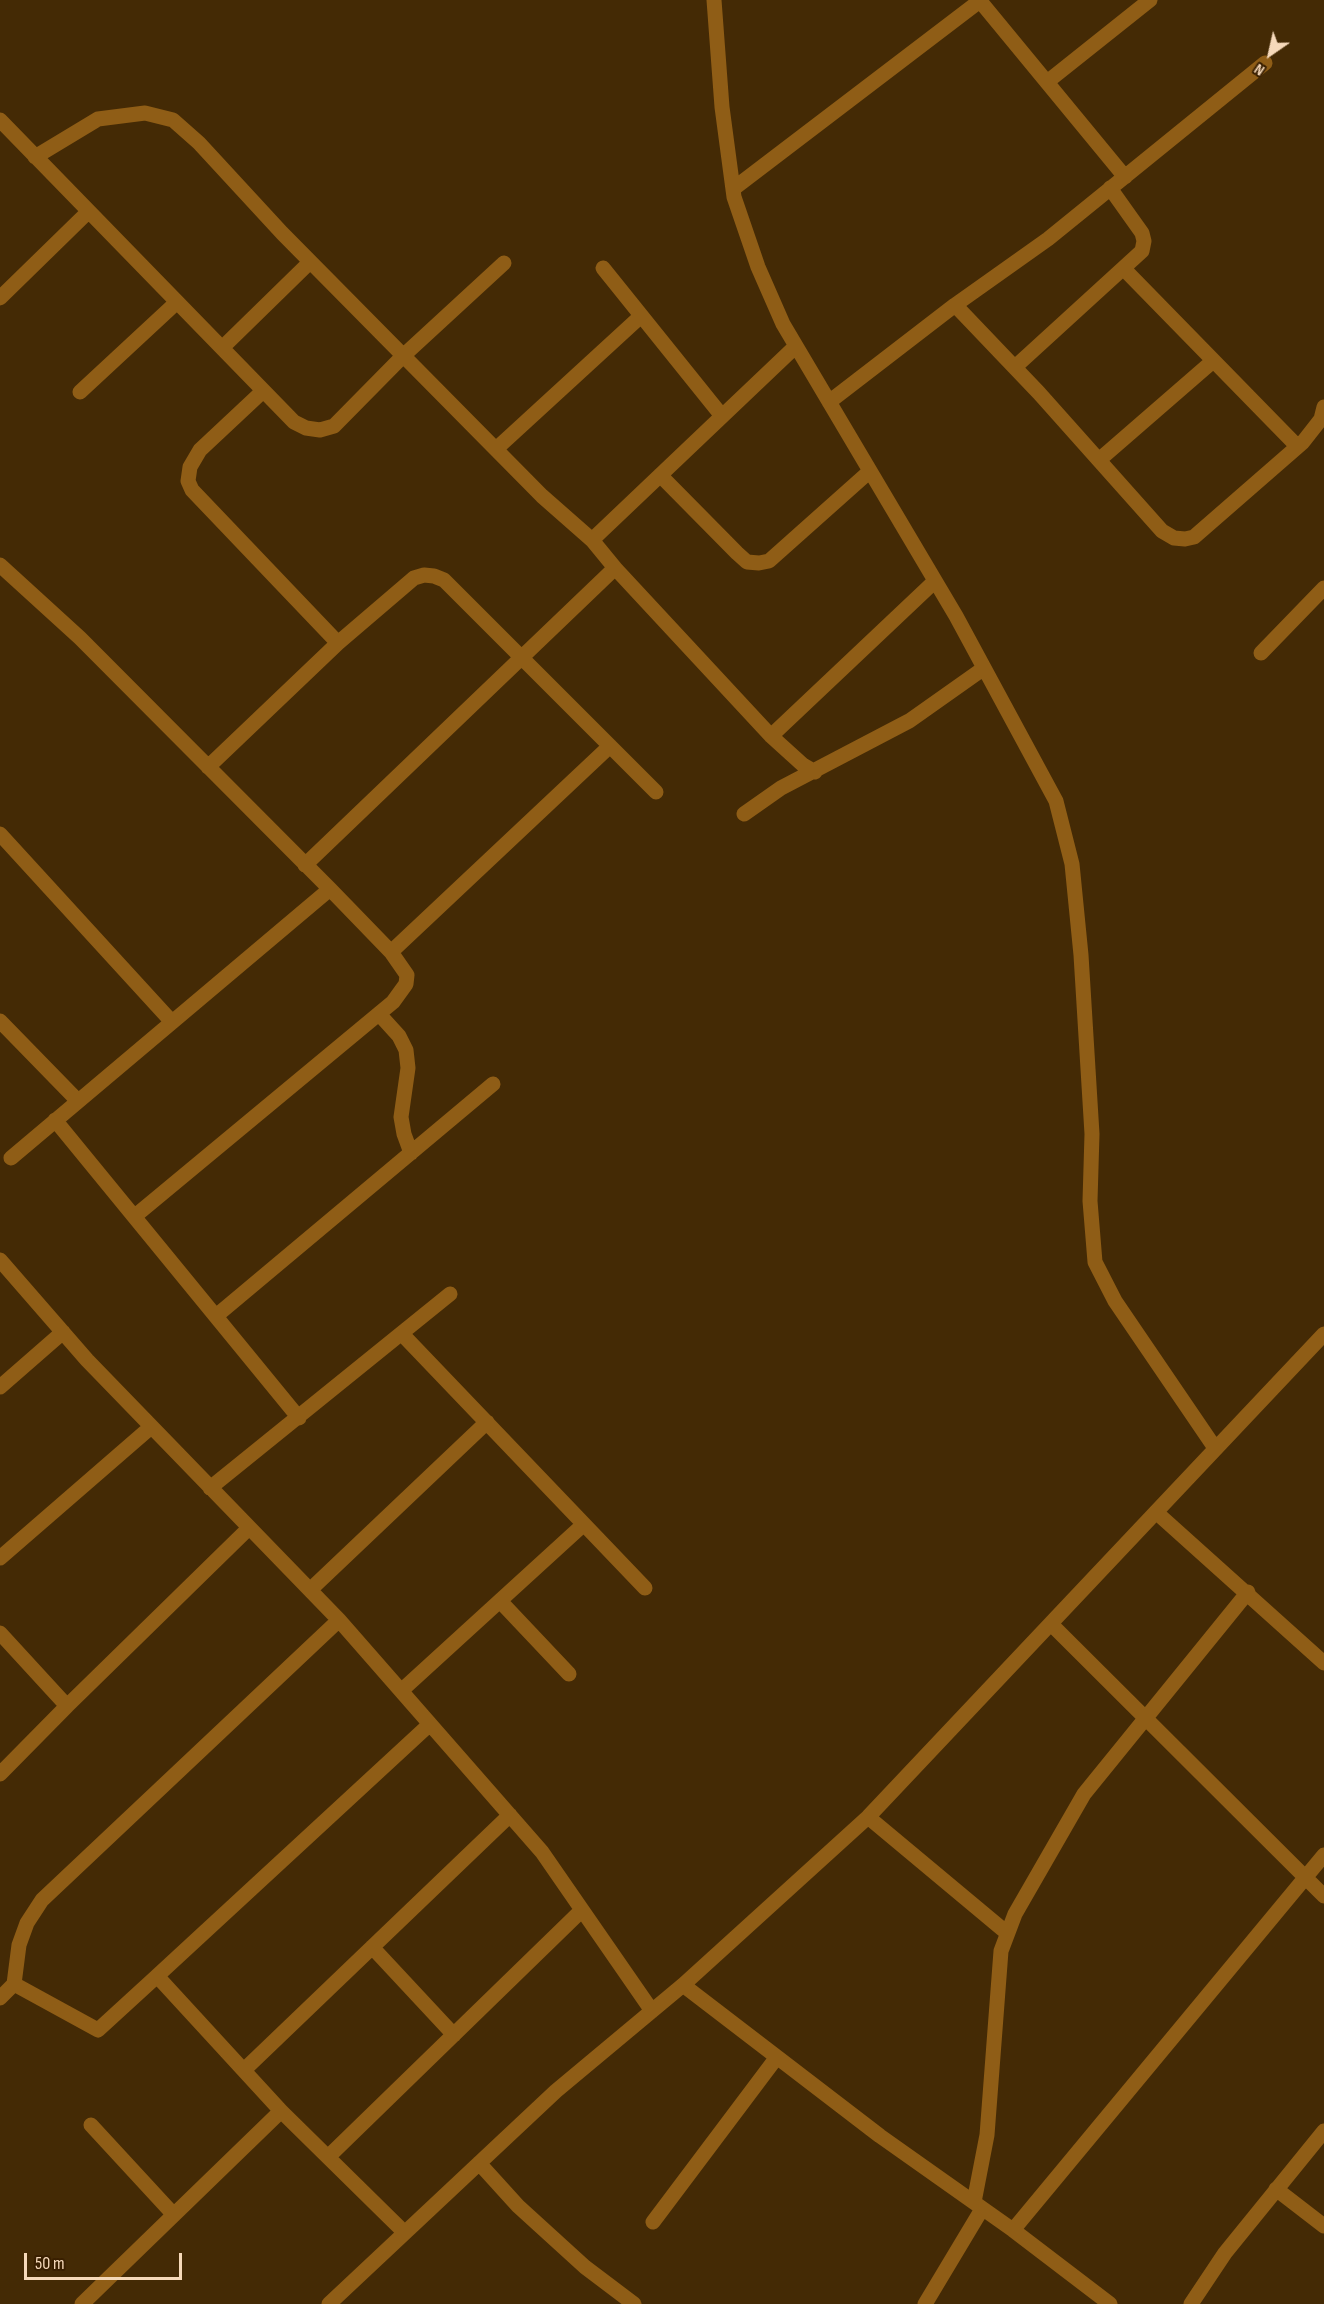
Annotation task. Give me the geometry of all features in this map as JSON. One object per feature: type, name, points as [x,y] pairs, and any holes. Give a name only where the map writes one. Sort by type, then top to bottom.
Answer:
[{"type":"street","points":[[714,0],[722,107],[733,189],[758,267],[795,346],[935,581],[1056,801],[1072,864],[1081,955],[1092,1134],[1090,1201],[1095,1262],[1115,1301],[1215,1448]]},
{"type":"street","points":[[733,189],[980,0],[1125,177]]},
{"type":"street","points":[[1047,82],[1150,0]]},
{"type":"street","points":[[829,402],[955,305],[1048,239],[1265,63]]},
{"type":"street","points":[[35,157],[98,119],[122,114],[146,113],[173,120],[199,143],[310,262],[542,496],[592,540],[615,568],[771,736],[803,765],[815,772]]},
{"type":"street","points":[[0,120],[263,391],[294,422],[306,428],[320,430],[334,426],[403,356],[504,263]]},
{"type":"street","points":[[1015,367],[1142,251],[1144,241],[1142,233],[1110,188]]},
{"type":"street","points":[[0,298],[88,212]]},
{"type":"street","points":[[222,348],[310,262]]},
{"type":"street","points":[[603,268],[722,417]]},
{"type":"street","points":[[1124,269],[1297,446]]},
{"type":"street","points":[[80,392],[177,302]]},
{"type":"street","points":[[955,305],[1015,367],[1162,531],[1174,538],[1194,537],[1313,431],[1323,416]]},
{"type":"street","points":[[496,448],[641,316]]},
{"type":"street","points":[[592,540],[795,346]]},
{"type":"street","points":[[1099,460],[1213,361]]},
{"type":"street","points":[[263,391],[200,450],[190,467],[188,481],[192,490],[338,644]]},
{"type":"street","points":[[660,475],[747,562],[759,563],[769,561],[870,471]]},
{"type":"street","points":[[0,565],[80,638],[391,952],[407,975],[406,984],[393,1002],[380,1014],[135,1216]]},
{"type":"street","points":[[305,865],[615,568]]},
{"type":"street","points":[[208,767],[338,644],[414,578],[424,575],[444,580],[656,792]]},
{"type":"street","points":[[771,736],[935,581]]},
{"type":"street","points":[[1261,653],[1324,588]]},
{"type":"street","points":[[744,814],[781,788],[909,721],[984,668]]},
{"type":"street","points":[[391,952],[610,746]]},
{"type":"street","points":[[0,834],[172,1022]]},
{"type":"street","points":[[11,1158],[330,890]]},
{"type":"street","points":[[380,1014],[399,1036],[406,1050],[408,1068],[401,1117],[411,1153]]},
{"type":"street","points":[[0,1021],[78,1101]]},
{"type":"street","points":[[216,1316],[493,1084]]},
{"type":"street","points":[[55,1120],[299,1418]]},
{"type":"street","points":[[0,1260],[151,1427],[339,1620],[510,1815],[542,1852],[652,2010]]},
{"type":"street","points":[[210,1488],[450,1294]]},
{"type":"street","points":[[0,1387],[63,1332]]},
{"type":"street","points":[[402,1334],[645,1588]]},
{"type":"street","points":[[329,2304],[556,2091],[682,1985],[868,1817],[1324,1334]]},
{"type":"street","points":[[310,1590],[487,1422]]},
{"type":"street","points":[[0,1558],[151,1427]]},
{"type":"street","points":[[1157,1513],[1248,1592],[1324,1663]]},
{"type":"street","points":[[401,1691],[584,1524]]},
{"type":"street","points":[[0,1774],[249,1528]]},
{"type":"street","points":[[925,2304],[978,2205],[987,2135],[1001,1952],[1015,1914],[1084,1794],[1248,1592]]},
{"type":"street","points":[[500,1601],[569,1674]]},
{"type":"street","points":[[0,1998],[14,1984],[19,1945],[27,1923],[42,1900],[339,1620]]},
{"type":"street","points":[[1051,1624],[1324,1896]]},
{"type":"street","points":[[0,1633],[67,1706]]},
{"type":"street","points":[[14,1984],[98,2030],[430,1724]]},
{"type":"street","points":[[243,2070],[510,1815]]},
{"type":"street","points":[[868,1817],[1007,1934]]},
{"type":"street","points":[[1013,2230],[1324,1855]]},
{"type":"street","points":[[328,2157],[582,1910]]},
{"type":"street","points":[[372,1947],[454,2034]]},
{"type":"street","points":[[157,1976],[281,2111],[404,2232]]},
{"type":"street","points":[[682,1985],[880,2136],[1013,2230],[1110,2304]]},
{"type":"street","points":[[653,2222],[777,2057]]},
{"type":"street","points":[[82,2304],[281,2111]]},
{"type":"street","points":[[91,2125],[174,2215]]},
{"type":"street","points":[[1191,2304],[1225,2253],[1324,2131]]},
{"type":"street","points":[[478,2163],[518,2206],[585,2267],[634,2304]]},
{"type":"street","points":[[1276,2190],[1324,2226]]}]
